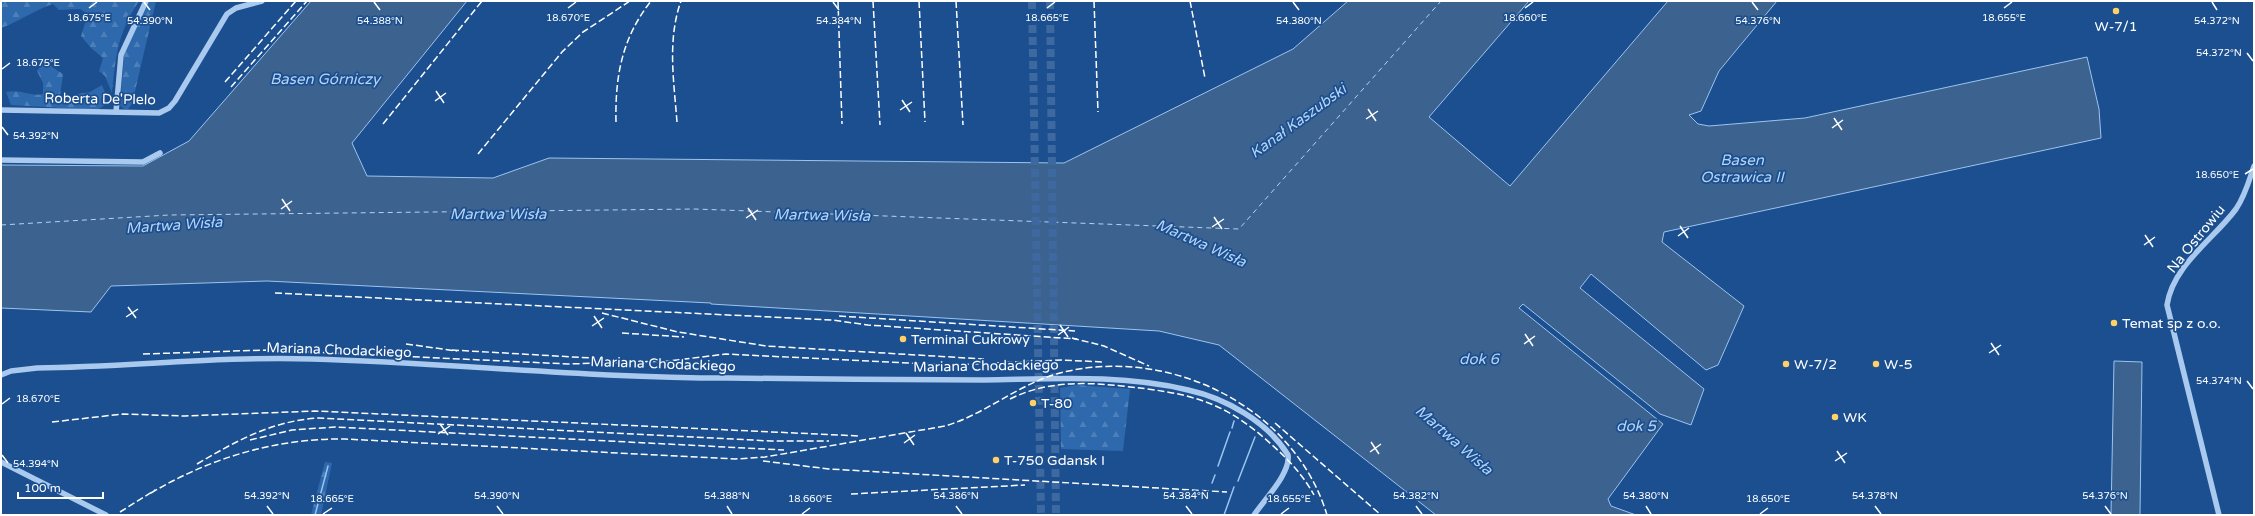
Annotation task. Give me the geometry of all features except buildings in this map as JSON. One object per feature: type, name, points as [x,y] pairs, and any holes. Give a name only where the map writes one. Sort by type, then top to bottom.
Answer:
[{"type":"street","points":[[116,112],[121,55],[146,1]]},
{"type":"street","name":"Roberta De'Plelo","points":[[1,110],[159,113],[169,108],[227,14],[236,8],[262,1]]},
{"type":"street","points":[[1,160],[143,162],[160,153]]},
{"type":"street","name":"Na Ostrowiu","points":[[2220,515],[2167,305],[2171,290],[2190,260],[2236,208],[2245,193],[2254,166]]},
{"type":"street","name":"Mariana Chodackiego","points":[[2,374],[37,368],[206,360],[311,359],[558,374],[704,378],[979,380],[1096,378],[1187,390],[1230,406],[1260,425],[1284,449],[1288,458],[1281,478],[1254,515]]},
{"type":"street","points":[[1,462],[106,515]]},
{"type":"green space","points":[[1,1],[139,1],[126,24],[122,35],[116,56],[112,93],[105,76],[99,71],[103,58],[91,48],[81,36],[88,14],[80,9],[59,10],[53,4],[39,9],[14,23],[1,28]]},
{"type":"green space","points":[[148,1],[156,1],[132,104],[128,109],[124,109],[120,105],[124,55]]},
{"type":"green space","points":[[44,62],[63,74],[59,103],[73,103],[78,94],[90,92],[102,85],[105,93],[105,105],[97,110],[11,105],[6,92],[16,91],[34,95],[43,94],[43,83],[37,71]]},
{"type":"green space","points":[[1077,385],[1130,389],[1123,451],[1061,449],[1060,388]]},
{"type":"green space","points":[[325,462],[332,463],[321,515],[311,515]]},
{"type":"water","points":[[311,1],[467,1],[352,143],[367,176],[493,178],[549,158],[1064,163],[1293,49],[1348,1],[1529,1],[1429,117],[1510,186],[1668,1],[1777,1],[1719,71],[1701,111],[1689,115],[1698,124],[1709,126],[1805,118],[2087,57],[2099,109],[2101,138],[1664,232],[1662,242],[1744,306],[1718,365],[1706,370],[1591,274],[1580,288],[1704,389],[1691,425],[1660,414],[1523,304],[1519,308],[1663,424],[1608,499],[1611,506],[1636,515],[1436,515],[1219,345],[1159,331],[711,303],[267,281],[111,286],[91,312],[1,308],[1,165],[143,166],[189,141]]},
{"type":"water","points":[[2114,361],[2142,362],[2140,515],[2111,515]]},
{"type":"waterway","points":[[1232,428],[1234,421]]},
{"type":"waterway","points":[[1218,466],[1230,432]]},
{"type":"waterway","points":[[1238,481],[1255,437]]},
{"type":"waterway","points":[[315,515],[328,466]]},
{"type":"waterway","points":[[1212,483],[1215,475]]},
{"type":"waterway","points":[[1224,515],[1234,487]]},
{"type":"ferry route","points":[[1,225],[169,215],[695,209],[1239,229],[1441,1]]},
{"type":"tunnel","points":[[1032,1],[1041,515]]},
{"type":"tunnel","points":[[1050,1],[1056,515]]},
{"type":"railway","points":[[225,82],[296,1]]},
{"type":"railway","points":[[231,87],[307,1]]},
{"type":"railway","points":[[383,124],[482,1]]},
{"type":"railway","points":[[478,154],[562,52],[583,32],[630,1]]},
{"type":"railway","points":[[616,122],[617,89],[622,58],[633,29],[651,1]]},
{"type":"railway","points":[[677,122],[673,76],[673,46],[674,31],[681,1]]},
{"type":"railway","points":[[838,1],[842,124]]},
{"type":"railway","points":[[873,1],[880,125]]},
{"type":"railway","points":[[919,1],[925,122]]},
{"type":"railway","points":[[956,1],[963,125]]},
{"type":"railway","points":[[1094,1],[1098,112]]},
{"type":"railway","points":[[1190,1],[1205,78]]},
{"type":"railway","points":[[275,293],[832,320],[868,325],[1077,339]]},
{"type":"railway","points":[[602,313],[678,332],[766,346],[984,359]]},
{"type":"railway","points":[[839,316],[1075,331]]},
{"type":"railway","points":[[622,333],[684,337]]},
{"type":"railway","points":[[1072,338],[1104,346],[1149,366]]},
{"type":"railway","points":[[406,344],[457,351]]},
{"type":"railway","points":[[143,354],[267,350],[568,364],[669,361],[726,354],[948,365],[1000,363]]},
{"type":"railway","points":[[452,350],[591,358]]},
{"type":"railway","points":[[995,363],[1062,360],[1103,362]]},
{"type":"railway","points":[[151,493],[196,470],[244,452],[269,446],[319,440],[345,439],[735,459],[765,457],[945,426],[960,421],[1016,391],[1045,378],[1060,373],[1101,367],[1143,368],[1183,377],[1222,393],[1256,415],[1287,443],[1310,476],[1327,515]]},
{"type":"railway","points":[[1010,399],[1024,393],[1051,386],[1065,384],[1094,384],[1166,392],[1202,401],[1236,417],[1253,429],[1289,461],[1314,495]]},
{"type":"railway","points":[[52,422],[123,414],[185,416],[315,411],[860,436]]},
{"type":"railway","points":[[197,464],[240,440],[270,428],[285,423],[318,418],[771,441],[829,441]]},
{"type":"railway","points":[[1275,423],[1381,515]]},
{"type":"railway","points":[[250,440],[292,430],[335,427],[784,450]]},
{"type":"railway","points":[[763,461],[829,469],[1227,492]]},
{"type":"railway","points":[[851,494],[1025,485]]},
{"type":"railway","points":[[120,512],[155,490]]},
{"type":"place","name":"W-7/1","points":[[2116,11]]},
{"type":"place","name":"Temat sp z o.o.","points":[[2114,323]]},
{"type":"place","name":"Terminal Cukrowy","points":[[903,339]]},
{"type":"place","name":"W-7/2","points":[[1786,364]]},
{"type":"place","name":"W-5","points":[[1876,364]]},
{"type":"place","name":"T-80","points":[[1033,403]]},
{"type":"place","name":"WK","points":[[1835,417]]},
{"type":"place","name":"T-750 Gdansk I","points":[[996,460]]},
{"type":"water label","name":"Basen Górniczy","points":[[325,79]]},
{"type":"water label","name":"Kanał Kaszubski","points":[[1298,121]]},
{"type":"water label","name":"Basen Ostrawica II","points":[[1742,168]]},
{"type":"water label","name":"Martwa Wisła","points":[[498,214]]},
{"type":"water label","name":"Martwa Wisła","points":[[822,215]]},
{"type":"water label","name":"Martwa Wisła","points":[[174,225]]},
{"type":"water label","name":"Martwa Wisła","points":[[1201,243]]},
{"type":"water label","name":"dok 6","points":[[1479,359]]},
{"type":"water label","name":"dok 5","points":[[1636,426]]},
{"type":"water label","name":"Martwa Wisła","points":[[1454,440]]}]
